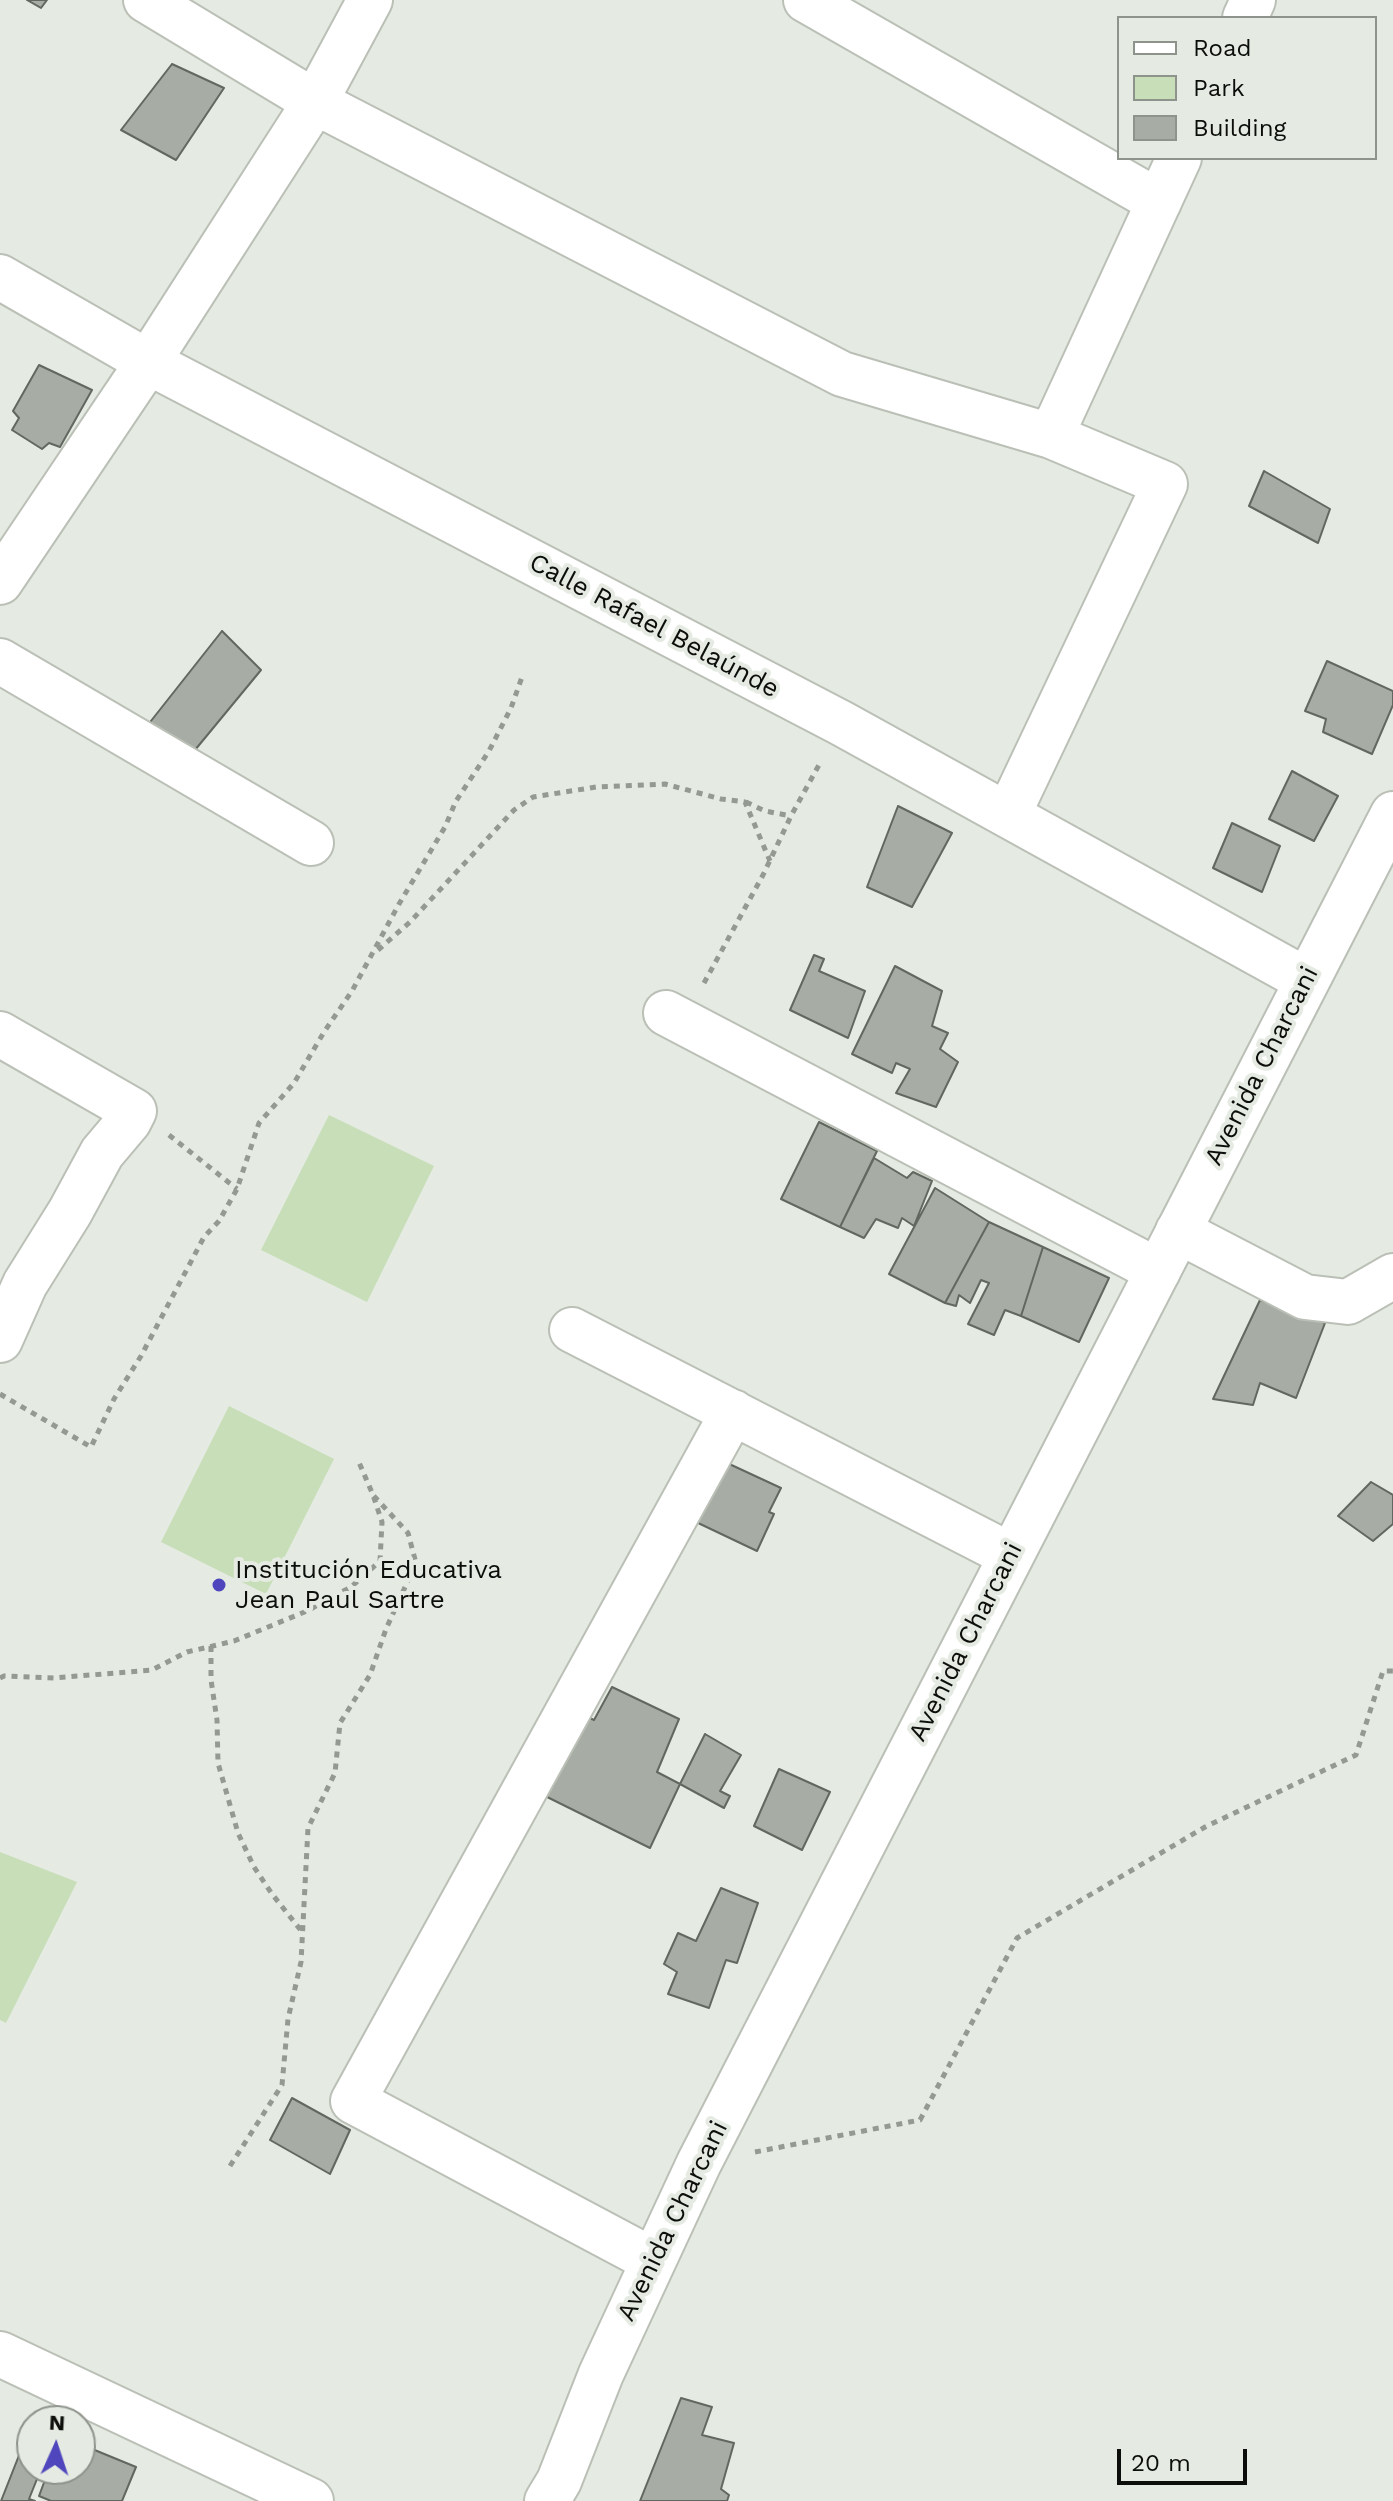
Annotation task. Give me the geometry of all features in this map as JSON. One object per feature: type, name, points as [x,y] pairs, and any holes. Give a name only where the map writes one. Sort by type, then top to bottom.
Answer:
[{"type":"street","points":[[146,0],[315,102],[842,374],[1051,436],[1165,484],[1008,815]]},
{"type":"street","points":[[0,582],[148,362],[315,102],[370,0]]},
{"type":"street","points":[[806,0],[1159,202]]},
{"type":"street","points":[[1051,436],[1178,160]]},
{"type":"street","name":"Calle Rafael Belaúnde","points":[[0,277],[148,362],[841,723],[1306,980]]},
{"type":"street","points":[[0,661],[311,843]]},
{"type":"street","name":"Avenida Charcani","points":[[554,2494],[601,2374],[699,2163],[1393,814]]},
{"type":"street","points":[[676,1018],[1158,1271]]},
{"type":"street","points":[[0,1034],[134,1111],[102,1153],[25,1284],[0,1340]]},
{"type":"street","points":[[1178,1231],[1305,1297],[1348,1302],[1393,1276]]},
{"type":"street","points":[[572,1330],[1010,1555]]},
{"type":"street","points":[[652,2260],[353,2101],[733,1412]]},
{"type":"street","points":[[0,2354],[311,2501]]},
{"type":"path","points":[[0,1394],[91,1447],[114,1399],[141,1356],[204,1237],[219,1221],[237,1189],[259,1123],[294,1083],[372,957],[399,904],[445,827],[456,801],[489,751],[511,708],[522,677]]},
{"type":"path","points":[[676,1018],[695,997],[841,723]]},
{"type":"path","points":[[372,957],[391,936],[410,922],[514,810],[533,797],[596,787],[665,784],[791,816]]},
{"type":"path","points":[[745,802],[770,861]]},
{"type":"path","points":[[167,1134],[237,1189]]},
{"type":"path","points":[[0,1678],[54,1678],[152,1670],[187,1652],[234,1641],[307,1611],[351,1587],[380,1561],[382,1522],[358,1460]]},
{"type":"path","points":[[230,2166],[282,2085],[288,2019],[301,1962],[308,1828],[335,1773],[340,1723],[370,1675],[386,1629],[416,1563],[408,1533],[373,1495]]},
{"type":"path","points":[[211,1646],[218,1763],[238,1833],[254,1867],[303,1933]]},
{"type":"path","points":[[699,2163],[920,2120],[1017,1938],[1205,1827],[1356,1755],[1383,1671],[1393,1671]]},
{"type":"green space","points":[[329,1115],[434,1166],[367,1302],[261,1250]]},
{"type":"green space","points":[[229,1406],[334,1459],[266,1594],[161,1542]]},
{"type":"green space","points":[[0,1852],[77,1882],[6,2023],[0,2020]]},
{"type":"building","points":[[27,0],[47,0],[41,8]]},
{"type":"building","points":[[172,64],[224,88],[176,160],[121,130]]},
{"type":"building","points":[[39,365],[92,390],[60,447],[49,443],[42,449],[12,430],[19,418],[13,411]]},
{"type":"building","points":[[1264,471],[1330,509],[1318,543],[1249,506]]},
{"type":"building","points":[[222,631],[261,670],[195,750],[147,726]]},
{"type":"building","points":[[1327,661],[1393,691],[1393,705],[1372,754],[1323,732],[1326,719],[1305,711]]},
{"type":"building","points":[[1292,771],[1338,796],[1314,841],[1269,819]]},
{"type":"building","points":[[898,806],[952,833],[912,907],[867,887]]},
{"type":"building","points":[[1232,823],[1280,846],[1262,892],[1213,868]]},
{"type":"building","points":[[814,955],[824,959],[819,971],[865,991],[848,1038],[790,1010]]},
{"type":"building","points":[[895,966],[942,991],[932,1026],[948,1033],[940,1049],[958,1062],[936,1107],[896,1093],[910,1069],[896,1063],[892,1073],[852,1054]]},
{"type":"building","points":[[819,1122],[877,1151],[840,1227],[781,1199]]},
{"type":"building","points":[[874,1158],[907,1178],[913,1172],[932,1181],[914,1226],[902,1218],[898,1228],[876,1219],[864,1238],[840,1227]]},
{"type":"building","points":[[935,1188],[989,1222],[945,1303],[889,1274]]},
{"type":"building","points":[[989,1222],[1043,1247],[1021,1316],[1005,1310],[994,1335],[968,1324],[989,1283],[981,1280],[970,1303],[959,1295],[956,1306],[945,1303]]},
{"type":"building","points":[[1043,1247],[1109,1278],[1079,1342],[1021,1316]]},
{"type":"building","points":[[1260,1300],[1325,1323],[1296,1398],[1260,1383],[1253,1405],[1213,1399]]},
{"type":"building","points":[[725,1462],[781,1488],[769,1512],[774,1514],[757,1551],[696,1522]]},
{"type":"building","points":[[1371,1482],[1393,1495],[1393,1524],[1373,1541],[1338,1516]]},
{"type":"building","points":[[612,1687],[679,1719],[657,1772],[680,1784],[650,1848],[533,1790],[579,1713],[594,1720]]},
{"type":"building","points":[[705,1734],[741,1755],[720,1791],[730,1796],[724,1808],[680,1784]]},
{"type":"building","points":[[779,1769],[830,1792],[802,1850],[754,1826]]},
{"type":"building","points":[[721,1888],[758,1903],[737,1963],[726,1960],[709,2008],[668,1994],[677,1972],[664,1964],[678,1933],[696,1941]]},
{"type":"building","points":[[292,2098],[350,2130],[330,2174],[270,2140]]},
{"type":"building","points":[[681,2398],[712,2407],[702,2435],[734,2443],[721,2489],[729,2495],[727,2501],[640,2501]]},
{"type":"building","points":[[96,2451],[136,2467],[122,2501],[51,2501],[39,2496],[43,2485],[96,2485]]},
{"type":"building","points":[[16,2463],[16,2485],[35,2485],[29,2499],[35,2501],[1,2501]]},
{"type":"place","name":"Institución Educativa Jean Paul Sartre","points":[[219,1585]]}]
